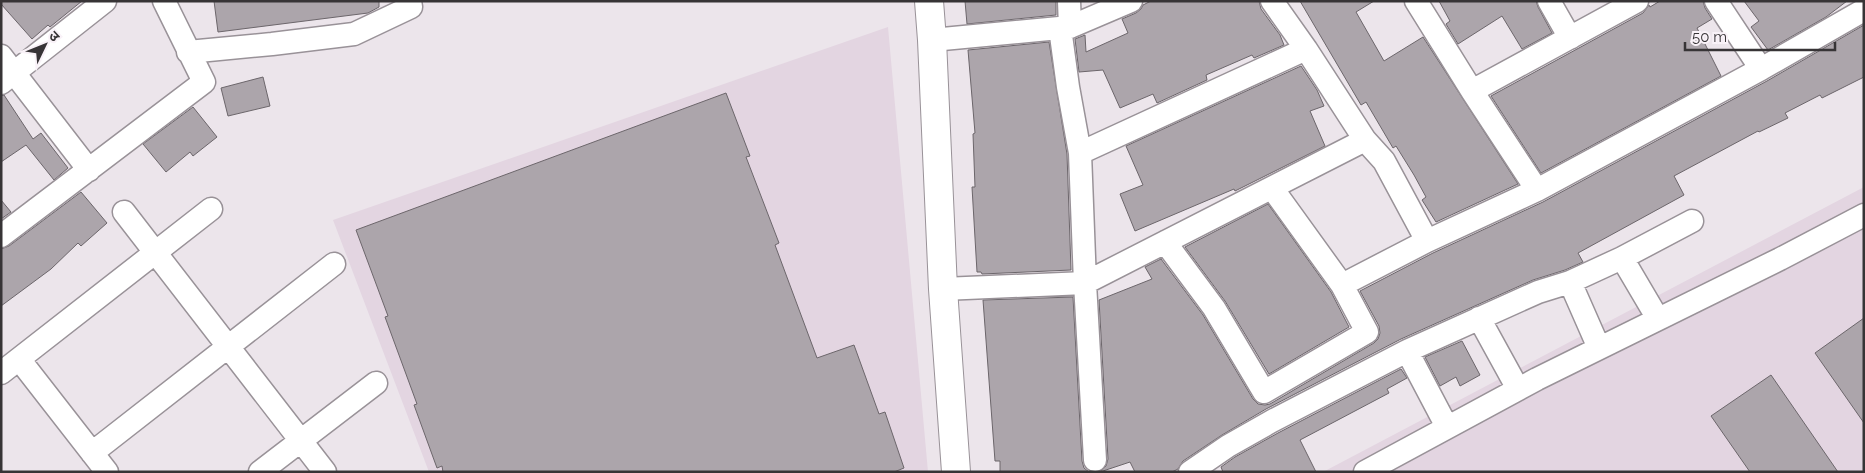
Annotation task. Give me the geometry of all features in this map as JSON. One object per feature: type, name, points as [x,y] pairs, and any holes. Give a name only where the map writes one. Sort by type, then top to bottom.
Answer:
[{"type":"street","points":[[89,170],[6,71],[105,1]]},
{"type":"street","points":[[1,236],[204,82],[164,1]]},
{"type":"street","points":[[188,52],[354,34],[411,7],[410,1]]},
{"type":"street","points":[[929,1],[943,290],[956,472]]},
{"type":"street","points":[[1069,1],[1065,28],[1068,86],[1080,153],[1095,460]]},
{"type":"street","points":[[932,40],[1065,28],[1131,1]]},
{"type":"street","points":[[1272,1],[1306,49],[1365,140],[1384,160],[1427,241]]},
{"type":"street","points":[[1416,1],[1537,190]]},
{"type":"street","points":[[1549,1],[1570,38]]},
{"type":"street","points":[[1472,91],[1637,1]]},
{"type":"street","points":[[1716,1],[1761,69]]},
{"type":"street","points":[[1342,285],[1427,241],[1537,190],[1761,69],[1864,10]]},
{"type":"street","points":[[1080,153],[1306,49]]},
{"type":"street","points":[[943,290],[1085,283],[1365,140]]},
{"type":"street","points":[[1165,242],[1214,308],[1264,392],[1367,332],[1342,285],[1272,188]]},
{"type":"street","points":[[1,373],[211,209]]},
{"type":"street","points":[[124,212],[325,472]]},
{"type":"street","points":[[1365,472],[1518,389],[1780,260],[1864,214]]},
{"type":"street","points":[[1190,472],[1228,446],[1272,421],[1407,351],[1538,292],[1570,282],[1622,258],[1692,221]]},
{"type":"street","points":[[1622,258],[1658,319]]},
{"type":"street","points":[[92,453],[334,264]]},
{"type":"street","points":[[1570,282],[1599,348]]},
{"type":"street","points":[[1479,318],[1518,389]]},
{"type":"street","points":[[1407,351],[1447,428]]},
{"type":"street","points":[[20,359],[106,472]]},
{"type":"street","points":[[260,472],[376,383]]},
{"type":"shaded area","points":[[888,27],[928,472],[429,472],[333,220]]},
{"type":"shaded area","points":[[1864,187],[1864,472],[1323,472]]},
{"type":"building","points":[[1,1],[82,1],[32,39],[1,4]]},
{"type":"building","points":[[214,1],[379,1],[379,7],[368,13],[218,32]]},
{"type":"building","points":[[965,1],[1056,1],[1056,15],[967,24]]},
{"type":"building","points":[[1151,1],[1259,1],[1261,9],[1280,35],[1284,45],[1254,58],[1252,55],[1206,75],[1207,80],[1157,103],[1153,94],[1120,108],[1103,70],[1079,72],[1075,39],[1085,35],[1086,52],[1128,33],[1122,19],[1136,13],[1143,5]]},
{"type":"building","points":[[1300,1],[1374,1],[1356,12],[1384,61],[1423,37],[1518,184],[1436,222],[1422,200],[1426,197],[1414,175],[1396,146],[1393,148],[1366,102],[1361,105]]},
{"type":"building","points":[[1439,1],[1536,1],[1552,33],[1522,49],[1502,16],[1458,44],[1446,24],[1450,21]]},
{"type":"building","points":[[1660,1],[1703,1],[1712,19],[1697,28],[1721,76],[1541,173],[1491,96],[1643,13],[1649,5],[1650,7]]},
{"type":"building","points":[[1744,1],[1847,1],[1826,17],[1768,50],[1751,27],[1759,21]]},
{"type":"building","points":[[1864,25],[1864,77],[1822,98],[1820,95],[1785,113],[1788,118],[1758,131],[1674,176],[1684,195],[1578,253],[1583,262],[1533,280],[1401,339],[1266,409],[1183,461],[1178,469],[1172,472],[1135,472],[1130,462],[1100,472],[1106,466],[1108,459],[1099,300],[1152,279],[1145,267],[1161,259],[1203,315],[1253,399],[1258,404],[1270,404],[1378,339],[1380,333],[1379,326],[1360,291],[1433,253],[1543,202],[1767,81]]},
{"type":"building","points":[[1049,42],[1067,154],[1071,270],[982,274],[977,272],[972,187],[975,187],[973,134],[975,133],[968,50]]},
{"type":"building","points":[[1301,66],[1317,90],[1324,106],[1310,111],[1325,146],[1235,191],[1234,189],[1135,231],[1120,194],[1143,185],[1126,146]]},
{"type":"building","points":[[263,77],[270,106],[228,116],[221,88]]},
{"type":"building","points":[[726,93],[750,156],[746,157],[779,243],[775,245],[817,358],[854,345],[879,414],[885,412],[904,468],[894,472],[443,472],[442,466],[437,468],[414,405],[417,404],[385,317],[388,316],[356,230]]},
{"type":"building","points":[[4,95],[33,139],[41,133],[68,168],[54,180],[26,145],[1,162],[1,96]]},
{"type":"building","points":[[193,107],[217,137],[193,156],[190,152],[166,172],[143,144]]},
{"type":"building","points":[[81,192],[107,223],[81,246],[78,243],[51,269],[1,306],[1,249],[9,246]]},
{"type":"building","points":[[1,200],[11,212],[1,219]]},
{"type":"building","points":[[1268,204],[1331,292],[1349,327],[1269,374],[1225,301],[1185,247]]},
{"type":"building","points":[[1073,297],[1082,461],[1084,468],[1089,472],[1000,472],[1000,461],[995,461],[983,300]]},
{"type":"building","points":[[1864,318],[1864,423],[1815,353]]},
{"type":"building","points":[[1462,341],[1480,375],[1460,386],[1456,377],[1440,386],[1425,357]]},
{"type":"building","points":[[1401,369],[1407,378],[1387,389],[1389,393],[1300,440],[1316,472],[1223,472],[1221,467],[1235,457]]},
{"type":"building","points":[[1771,375],[1838,472],[1750,472],[1711,416]]}]
